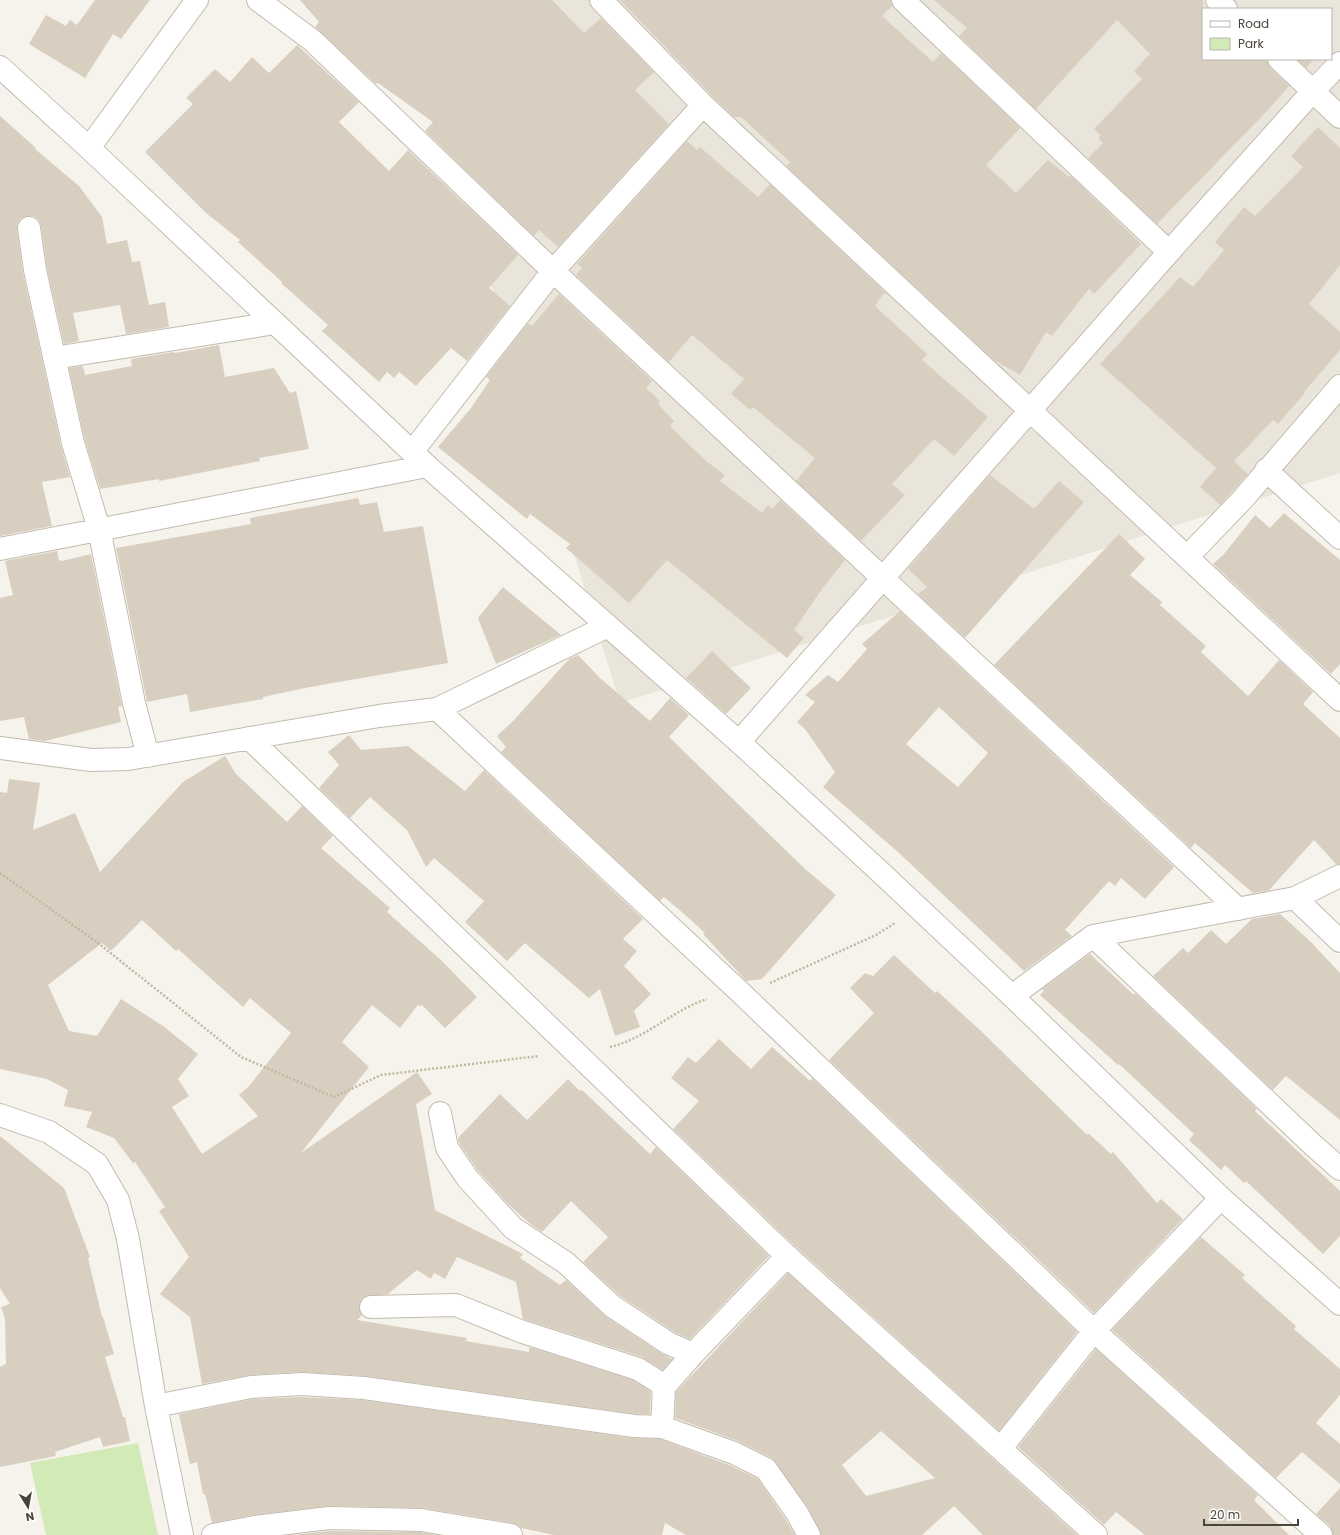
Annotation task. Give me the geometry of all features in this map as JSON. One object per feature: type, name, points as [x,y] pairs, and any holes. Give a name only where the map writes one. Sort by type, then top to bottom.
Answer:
[{"type":"street","points":[[89,148],[197,0]]},
{"type":"street","points":[[258,0],[313,42],[553,271],[883,576],[1238,909]]},
{"type":"street","points":[[601,0],[703,105],[1188,556],[1340,700]]},
{"type":"street","points":[[903,0],[1169,252]]},
{"type":"street","points":[[1217,0],[1225,8]]},
{"type":"street","points":[[1280,60],[1340,117]]},
{"type":"street","points":[[738,742],[1169,252],[1313,91],[1340,63]]},
{"type":"street","points":[[0,67],[89,148],[420,459],[738,742],[915,905],[1012,996],[1221,1198],[1297,1264],[1340,1304]]},
{"type":"street","points":[[0,549],[99,530],[420,459],[553,271],[703,105]]},
{"type":"street","points":[[29,228],[35,270],[73,443],[99,530],[134,702],[148,756]]},
{"type":"street","points":[[54,358],[275,323]]},
{"type":"street","points":[[1188,556],[1242,500],[1266,470],[1340,386]]},
{"type":"street","points":[[1266,470],[1340,538]]},
{"type":"street","points":[[0,748],[91,760],[128,759],[379,716],[437,709],[608,626]]},
{"type":"street","points":[[437,709],[741,993],[1094,1331],[1321,1535]]},
{"type":"street","points":[[249,738],[787,1256],[1096,1535]]},
{"type":"street","points":[[1012,996],[1093,936],[1296,898],[1340,876]]},
{"type":"street","points":[[1296,898],[1340,941]]},
{"type":"street","points":[[1093,936],[1340,1169]]},
{"type":"street","points":[[440,1113],[446,1148],[468,1178],[513,1228],[566,1263],[612,1306],[668,1343],[693,1354]]},
{"type":"street","points":[[0,1115],[49,1132],[98,1164],[118,1200],[128,1239],[156,1406],[182,1535]]},
{"type":"street","points":[[1001,1448],[1094,1331],[1221,1198]]},
{"type":"street","points":[[662,1427],[664,1387],[693,1354],[787,1256]]},
{"type":"street","points":[[371,1308],[456,1305],[520,1331],[638,1369],[664,1387]]},
{"type":"street","points":[[156,1406],[251,1387],[303,1384],[364,1388],[634,1426],[662,1427],[734,1453],[766,1469],[798,1513],[809,1535]]},
{"type":"street","points":[[213,1535],[255,1527],[329,1518],[421,1520],[511,1535]]},
{"type":"path","points":[[0,874],[98,943],[241,1057],[334,1097],[381,1075],[575,1052],[616,1045],[633,1038],[694,1004],[720,996],[755,989],[876,935],[894,925],[915,905]]},
{"type":"shaded area","points":[[403,0],[1340,0],[1340,473],[620,703]]},
{"type":"green space","points":[[138,1443],[158,1535],[46,1535],[30,1463]]},
{"type":"building","points":[[95,0],[150,0],[121,39],[113,34],[85,78],[29,44],[46,15],[66,26],[70,20],[77,25]]},
{"type":"building","points":[[300,0],[552,0],[584,33],[601,18],[654,72],[635,90],[669,124],[558,247],[539,230],[534,236],[425,131],[433,122],[378,83],[376,84],[315,27],[319,22]]},
{"type":"building","points":[[620,0],[891,0],[892,6],[882,16],[933,62],[941,53],[1020,128],[986,165],[1016,193],[1048,160],[1069,177],[1071,176],[1141,244],[1094,294],[1089,289],[1052,336],[1046,332],[1020,375],[994,360],[786,166],[790,162],[741,117],[734,117]]},
{"type":"building","points":[[934,0],[1203,0],[1202,60],[1267,60],[1270,68],[1289,86],[1267,111],[1157,224],[1088,158],[1103,143],[1098,138],[1101,135],[1094,129],[1142,79],[1134,71],[1150,54],[1117,20],[1036,109],[959,36],[967,28]]},
{"type":"building","points":[[297,45],[359,102],[339,122],[389,171],[408,150],[518,255],[489,288],[510,306],[467,361],[451,348],[416,386],[399,372],[394,378],[387,372],[379,382],[322,331],[328,325],[238,242],[240,240],[206,213],[145,152],[193,104],[186,98],[215,69],[230,82],[252,57],[269,73]]},
{"type":"building","points":[[1298,60],[1314,60],[1306,68]]},
{"type":"building","points":[[0,116],[36,148],[35,149],[79,186],[102,217],[107,244],[127,240],[132,262],[140,261],[149,305],[165,302],[169,327],[126,334],[120,305],[73,313],[79,341],[64,344],[47,268],[39,220],[33,216],[21,218],[17,224],[17,230],[23,273],[61,446],[70,477],[42,482],[52,526],[0,536]]},
{"type":"building","points":[[1318,127],[1340,148],[1340,265],[1309,304],[1340,332],[1340,350],[1278,424],[1273,420],[1234,461],[1248,474],[1220,505],[1200,487],[1216,468],[1100,364],[1180,277],[1193,287],[1224,250],[1215,242],[1244,207],[1255,216],[1303,167],[1291,156]]},
{"type":"building","points":[[687,141],[697,150],[700,147],[758,197],[770,184],[889,296],[884,293],[875,306],[927,354],[922,360],[988,417],[954,456],[934,439],[892,484],[905,495],[861,541],[796,481],[815,458],[753,407],[750,410],[731,394],[744,379],[692,335],[669,362],[576,275],[582,268],[577,264]]},
{"type":"building","points":[[559,294],[652,381],[646,388],[660,401],[658,404],[674,421],[670,426],[706,461],[725,475],[720,481],[762,513],[768,505],[772,509],[780,500],[845,560],[822,589],[794,630],[804,638],[787,658],[667,560],[629,603],[566,548],[570,544],[530,514],[527,519],[438,447],[471,408],[490,380],[486,377],[528,323],[532,326]]},
{"type":"building","points":[[219,345],[225,377],[274,368],[290,393],[296,391],[309,449],[259,458],[260,461],[159,481],[159,479],[100,489],[85,440],[69,368],[83,366],[85,375],[132,366],[131,359]]},
{"type":"building","points":[[990,475],[1034,509],[1059,481],[1084,502],[965,638],[918,594],[927,587],[908,569]]},
{"type":"building","points":[[358,498],[360,505],[377,502],[384,532],[423,526],[448,663],[310,687],[263,697],[263,699],[190,712],[187,694],[147,702],[116,548],[251,524],[250,518]]},
{"type":"building","points":[[1284,513],[1340,560],[1340,664],[1331,674],[1213,564],[1224,554],[1255,515],[1270,528]]},
{"type":"building","points":[[1119,534],[1145,559],[1130,575],[1162,602],[1160,605],[1206,646],[1201,652],[1248,696],[1279,660],[1313,692],[1303,704],[1340,738],[1340,864],[1336,864],[1314,840],[1269,890],[1253,893],[1195,843],[1191,848],[994,665]]},
{"type":"building","points":[[57,551],[59,560],[62,561],[91,554],[122,706],[118,707],[121,722],[45,741],[29,739],[24,717],[0,721],[0,598],[13,595],[5,561]]},
{"type":"building","points":[[503,587],[561,635],[496,664],[478,618]]},
{"type":"building","points":[[900,611],[1174,867],[1145,899],[1121,878],[1115,886],[1109,881],[1065,930],[1072,936],[1024,971],[899,853],[823,787],[835,772],[805,729],[797,722],[815,702],[805,695],[828,675],[838,682],[867,649],[862,644]],"holes":[[[939,707],[988,753],[958,787],[906,744]]]},
{"type":"building","points":[[712,651],[751,688],[726,714],[686,678]]},
{"type":"building","points":[[578,655],[600,678],[650,721],[670,698],[689,715],[669,737],[804,868],[836,895],[762,979],[746,981],[703,934],[705,933],[664,897],[660,901],[501,752],[506,747],[497,736],[514,720],[569,659]]},
{"type":"building","points":[[349,735],[361,750],[408,746],[465,791],[484,770],[643,919],[623,939],[637,951],[624,966],[651,994],[634,1011],[640,1027],[615,1036],[600,989],[589,998],[525,943],[507,961],[465,922],[484,901],[434,858],[426,867],[407,830],[370,797],[350,818],[319,788],[339,765],[328,752]]},
{"type":"building","points":[[225,756],[236,774],[287,822],[302,806],[333,836],[321,848],[390,908],[387,912],[442,961],[477,997],[445,1028],[422,1005],[418,1005],[400,1028],[372,1005],[342,1042],[369,1067],[301,1153],[417,1072],[432,1094],[416,1104],[435,1210],[523,1254],[520,1258],[560,1285],[566,1280],[605,1316],[672,1359],[663,1370],[642,1357],[523,1319],[516,1282],[457,1257],[445,1279],[434,1273],[431,1279],[417,1270],[388,1294],[364,1297],[360,1301],[359,1307],[362,1315],[357,1320],[467,1338],[466,1341],[529,1352],[529,1348],[533,1348],[633,1380],[651,1392],[650,1414],[635,1414],[365,1376],[302,1372],[250,1375],[202,1384],[190,1317],[160,1294],[189,1257],[159,1211],[165,1207],[135,1162],[133,1163],[114,1138],[86,1127],[92,1112],[64,1106],[68,1090],[47,1079],[0,1069],[0,792],[7,793],[9,779],[40,783],[33,830],[75,813],[100,872],[183,782]],"holes":[[[142,920],[176,951],[178,949],[243,1007],[250,998],[291,1033],[249,1086],[239,1095],[258,1116],[202,1154],[172,1107],[189,1096],[178,1079],[198,1054],[163,1026],[121,999],[97,1036],[69,1031],[48,985],[102,943],[111,951]]]},
{"type":"building","points":[[1280,914],[1309,940],[1340,973],[1340,1120],[1286,1076],[1273,1090],[1153,976],[1183,948],[1188,953],[1211,930],[1226,944],[1252,919]]},
{"type":"building","points":[[1090,954],[1134,995],[1135,993],[1257,1109],[1255,1111],[1340,1191],[1340,1236],[1323,1254],[1246,1181],[1244,1183],[1225,1165],[1221,1170],[1189,1140],[1194,1134],[1119,1064],[1118,1065],[1040,995],[1044,991],[1042,989]]},
{"type":"building","points":[[894,955],[935,993],[937,991],[981,1031],[1087,1135],[1088,1133],[1111,1154],[1113,1152],[1157,1203],[1161,1199],[1183,1219],[1094,1313],[829,1060],[874,1013],[850,988],[865,973],[873,976]]},
{"type":"building","points":[[719,1039],[751,1069],[772,1047],[810,1081],[812,1078],[1077,1332],[999,1431],[796,1247],[673,1129],[699,1101],[671,1078],[688,1057],[696,1063]]},
{"type":"building","points":[[568,1079],[580,1091],[582,1090],[650,1154],[656,1147],[769,1256],[690,1339],[674,1332],[620,1296],[583,1262],[608,1237],[571,1201],[542,1232],[529,1223],[508,1204],[478,1171],[459,1143],[458,1138],[500,1094],[527,1120]]},
{"type":"building","points":[[0,1136],[64,1188],[90,1257],[88,1258],[102,1317],[114,1354],[105,1357],[123,1417],[125,1417],[130,1441],[103,1447],[100,1437],[55,1452],[56,1456],[0,1467],[0,1367],[6,1364],[5,1319],[1,1307],[10,1304],[0,1288]]},
{"type":"building","points":[[1201,1237],[1245,1275],[1242,1278],[1296,1326],[1294,1329],[1340,1369],[1340,1395],[1316,1423],[1340,1444],[1340,1484],[1302,1452],[1276,1478],[1112,1330]]},
{"type":"building","points":[[788,1273],[1077,1535],[983,1535],[954,1506],[922,1535],[821,1535],[807,1506],[772,1458],[738,1441],[675,1418],[676,1392]],"holes":[[[881,1431],[935,1478],[866,1496],[842,1465]]]},
{"type":"building","points":[[1096,1349],[1258,1495],[1254,1500],[1289,1535],[1145,1535],[1116,1512],[1104,1525],[1018,1447]]},
{"type":"building","points":[[303,1397],[363,1400],[632,1438],[660,1439],[729,1465],[758,1479],[795,1535],[686,1535],[665,1523],[662,1535],[554,1535],[521,1528],[513,1523],[423,1508],[329,1506],[253,1515],[212,1523],[205,1494],[203,1494],[197,1462],[190,1464],[179,1414],[253,1399]]},
{"type":"building","points":[[1340,1488],[1340,1535],[1333,1535],[1330,1526],[1316,1514]]},
{"type":"building","points":[[330,1531],[420,1532],[435,1535],[293,1535]]}]
